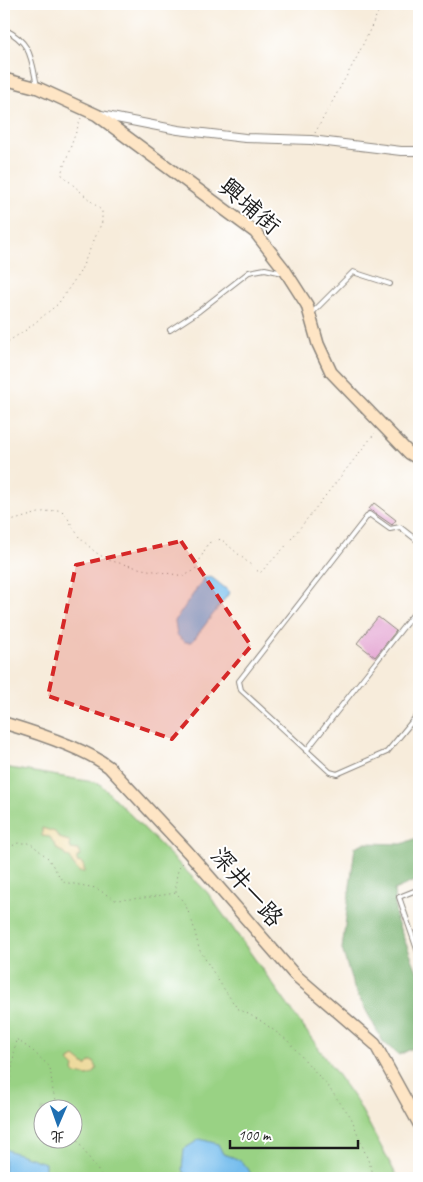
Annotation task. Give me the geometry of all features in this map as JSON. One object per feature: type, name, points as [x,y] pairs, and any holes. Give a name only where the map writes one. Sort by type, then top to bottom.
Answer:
[{"type":"street","name":"興埔街","points":[[4,79],[38,88],[97,115],[255,232],[288,274],[307,305],[318,344],[331,372],[408,453],[419,459]]},
{"type":"street","points":[[97,115],[178,130],[235,137],[311,140],[401,151],[419,151]]},
{"type":"street","name":"深井一路","points":[[4,723],[33,732],[99,759],[109,767],[190,855],[294,974],[375,1044],[419,1124]]},
{"type":"lane","points":[[4,29],[15,34],[26,45],[32,60],[38,88]]},
{"type":"lane","points":[[170,330],[199,311],[249,272],[265,269],[288,274]]},
{"type":"lane","points":[[310,314],[353,272],[390,284]]},
{"type":"lane","points":[[419,542],[400,527],[390,529],[369,514],[239,681],[241,690],[330,772],[338,774],[387,752],[419,713]]},
{"type":"lane","points":[[306,751],[419,607]]},
{"type":"lane","points":[[419,889],[399,897],[419,955]]},
{"type":"lane","points":[[413,941],[419,939]]},
{"type":"path","points":[[311,140],[357,57],[382,4]]},
{"type":"path","points":[[4,344],[26,330],[58,304],[80,272],[102,222],[102,211],[64,178],[62,171],[85,108]]},
{"type":"path","points":[[4,523],[42,512],[58,510],[64,512],[79,536],[94,552],[108,560],[142,569],[184,576],[195,570],[208,543],[221,539],[260,573],[284,548],[382,425]]},
{"type":"path","points":[[4,850],[18,843],[30,843],[48,858],[63,882],[96,888],[115,900],[176,893]]},
{"type":"path","points":[[190,855],[179,867],[176,879],[176,893],[184,901],[199,949],[237,1008],[261,1020],[287,1040],[326,1084],[351,1117],[376,1178]]},
{"type":"path","points":[[4,1095],[9,1091],[16,1039],[33,1051],[50,1067],[57,1100]]},
{"type":"path","points":[[82,1148],[103,1178]]},
{"type":"highlighted area","points":[[181,541],[251,646],[172,739],[48,696],[76,565]]},
{"type":"green space","points":[[4,767],[99,783],[207,892],[357,1102],[398,1178],[4,1178]]},
{"type":"green space","points":[[419,837],[419,879],[394,890],[396,919],[419,976],[419,1045],[399,1055],[383,1042],[354,988],[342,949],[355,847],[364,843],[402,844]]},
{"type":"sand","points":[[42,828],[55,832],[59,838],[69,841],[71,849],[78,850],[80,856],[77,857],[77,862],[82,863],[84,872],[79,872],[70,857],[65,856],[63,852],[58,850],[50,837],[42,836]]},
{"type":"sand","points":[[75,1057],[86,1066],[90,1062],[94,1062],[97,1068],[94,1073],[88,1076],[76,1074],[73,1071],[74,1067],[68,1061]]},
{"type":"water","points":[[210,576],[230,592],[192,642],[185,642],[177,635],[175,621],[204,578]]},
{"type":"water","points":[[200,1139],[218,1144],[223,1154],[238,1159],[248,1168],[252,1178],[188,1178],[182,1170],[184,1149]]},
{"type":"water","points":[[4,1149],[45,1163],[45,1178],[4,1178]]},
{"type":"building","points":[[374,503],[396,520],[392,525],[369,509]]},
{"type":"building","points":[[378,617],[396,631],[375,657],[357,643]]}]
